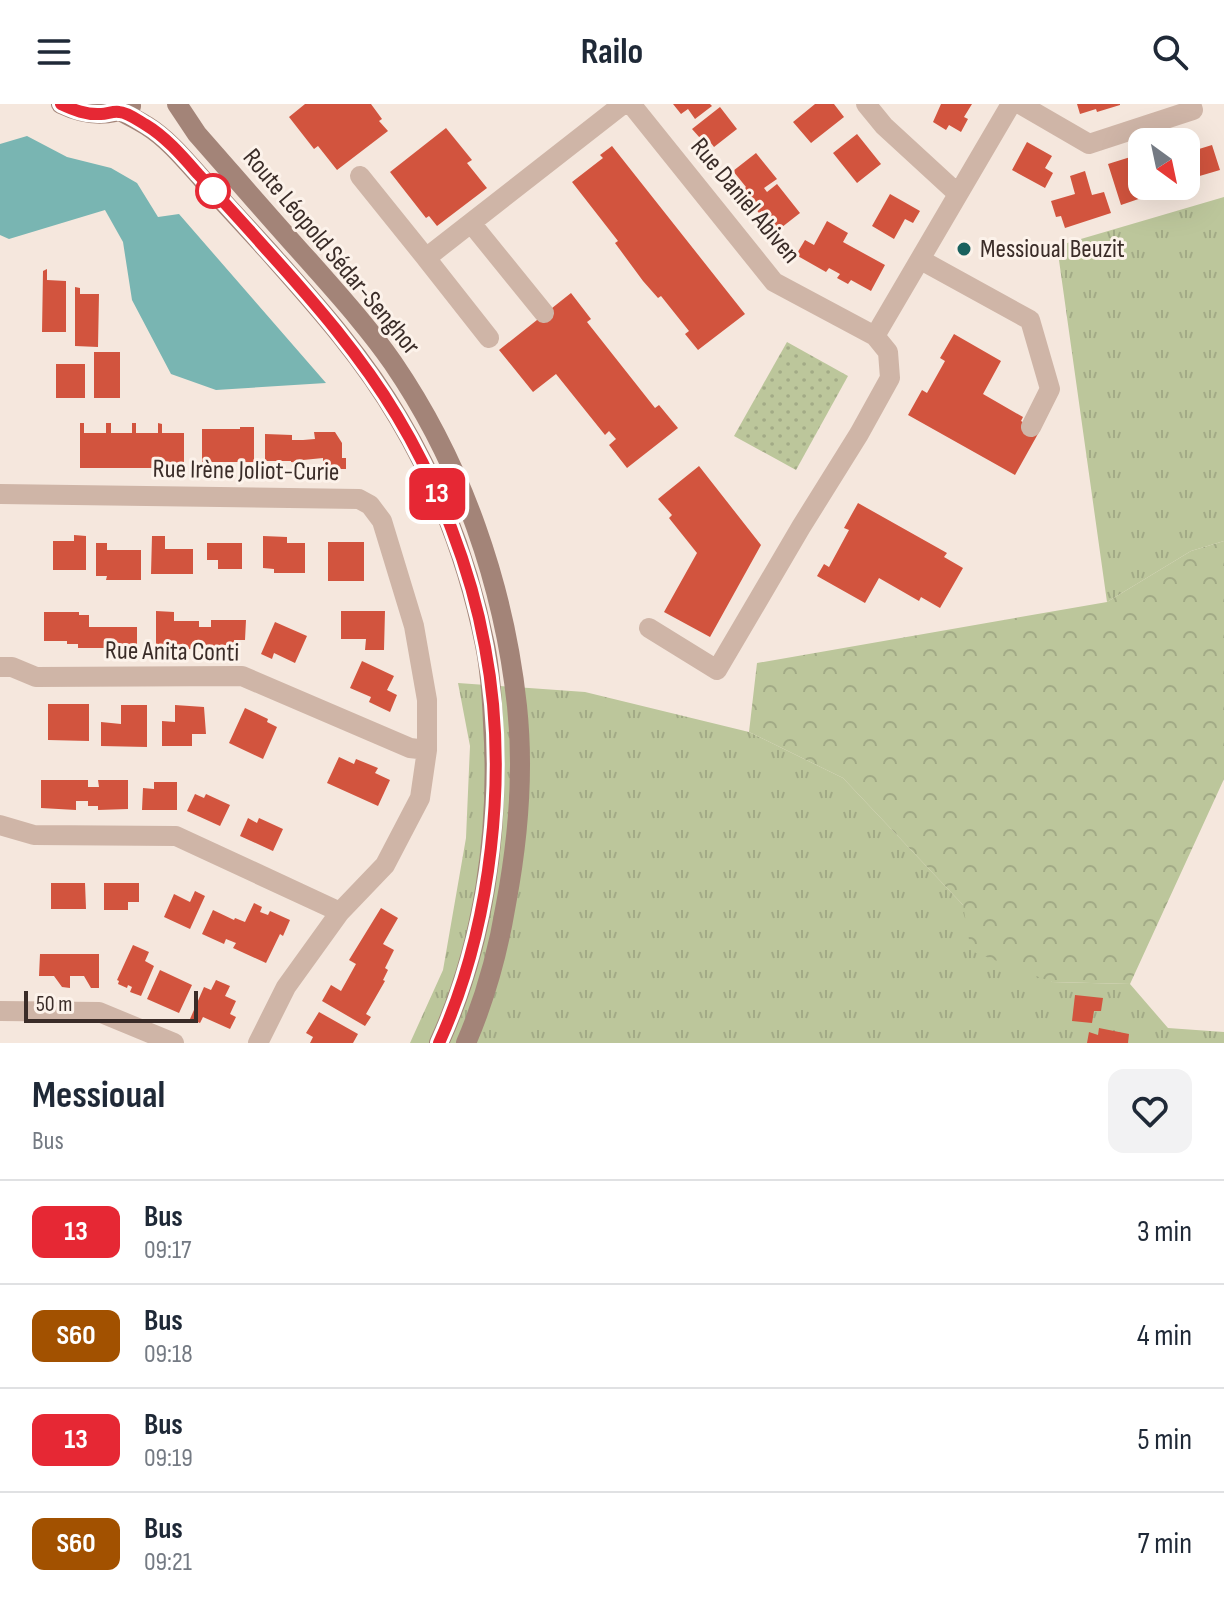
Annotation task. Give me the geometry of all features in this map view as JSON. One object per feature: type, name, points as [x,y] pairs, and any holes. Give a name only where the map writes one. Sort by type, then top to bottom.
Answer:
[{"type":"main road","points":[[61,104],[77,112],[98,115],[127,108]]},
{"type":"main road","name":"Route Léopold Sédar-Senghor","points":[[177,104],[197,134],[348,304],[393,362],[445,454],[471,514],[493,579],[508,640],[518,708],[517,837],[499,944],[466,1043]]},
{"type":"main road","name":"Route Léopold Sédar-Senghor","points":[[127,108],[178,152],[328,319],[370,374],[423,462],[459,550],[485,646],[496,764],[494,820],[486,884],[475,936],[439,1043]]},
{"type":"street","points":[[426,258],[623,104]]},
{"type":"street","name":"Rue Daniel Abiven","points":[[631,104],[774,282],[875,336]]},
{"type":"street","points":[[866,104],[884,126],[958,194]]},
{"type":"street","points":[[649,628],[717,670],[890,378],[888,352],[875,336],[1011,104]]},
{"type":"street","points":[[1020,104],[1089,144],[1193,110],[1191,104]]},
{"type":"street","points":[[360,176],[489,338]]},
{"type":"street","points":[[471,223],[544,313]]},
{"type":"street","points":[[921,260],[1030,320],[1050,389],[1031,427]]},
{"type":"street","name":"Rue Irène Joliot-Curie","points":[[0,494],[359,499],[370,505],[382,521],[414,626],[427,700],[427,750],[420,798],[385,865],[340,912],[286,987],[258,1043]]},
{"type":"street","name":"Rue Anita Conti","points":[[0,667],[12,667],[36,677],[242,676],[410,748],[427,750]]},
{"type":"street","points":[[0,825],[34,835],[176,836],[340,912]]},
{"type":"street","points":[[0,1011],[99,1012],[174,1043]]},
{"type":"green space","points":[[1224,197],[1224,541],[1191,551],[1107,602],[1057,246]]},
{"type":"green space","points":[[787,342],[848,376],[796,470],[734,436]]},
{"type":"green space","points":[[1224,541],[1224,779],[1130,984],[1052,982],[971,951],[963,905],[843,778],[749,732],[757,663],[1107,602],[1191,551]]},
{"type":"green space","points":[[458,683],[585,692],[749,732],[843,778],[963,905],[1052,982],[1130,984],[1168,1028],[1224,1032],[1224,1043],[410,1043],[443,970],[466,838],[470,746]]},
{"type":"water","points":[[27,136],[67,157],[111,168],[137,183],[158,217],[179,214],[326,383],[216,390],[171,374],[132,300],[123,242],[105,210],[9,239],[0,235],[0,144]]},
{"type":"building","points":[[305,104],[371,104],[388,131],[337,170],[318,146],[314,149],[289,117]]},
{"type":"building","points":[[673,104],[712,106],[695,119],[688,109],[681,114]]},
{"type":"building","points":[[815,104],[834,104],[844,117],[811,143],[793,122]]},
{"type":"building","points":[[941,104],[972,104],[964,117],[968,119],[961,132],[949,125],[946,130],[933,122]]},
{"type":"building","points":[[1077,104],[1120,104],[1120,105],[1080,114]]},
{"type":"building","points":[[720,107],[737,129],[714,147],[704,134],[700,138],[692,129]]},
{"type":"building","points":[[446,128],[472,160],[467,163],[487,188],[437,226],[429,216],[426,218],[390,172]]},
{"type":"building","points":[[857,134],[881,164],[857,183],[833,153]]},
{"type":"building","points":[[1027,142],[1052,156],[1045,168],[1053,173],[1045,188],[1012,170]]},
{"type":"building","points":[[1212,145],[1220,170],[1200,176],[1200,149]]},
{"type":"building","points":[[612,146],[745,314],[698,350],[685,334],[689,331],[661,296],[658,298],[643,281],[615,243],[618,241],[572,182],[603,158],[600,155]]},
{"type":"building","points":[[756,153],[777,179],[764,188],[767,192],[777,184],[800,213],[777,231],[742,191],[746,187],[733,171]]},
{"type":"building","points":[[1128,158],[1128,200],[1136,200],[1121,205],[1108,164]]},
{"type":"building","points":[[1085,171],[1092,195],[1104,192],[1111,213],[1065,228],[1061,216],[1056,217],[1051,201],[1075,194],[1070,176]]},
{"type":"building","points":[[890,194],[920,211],[913,223],[905,219],[894,239],[872,226]]},
{"type":"building","points":[[827,221],[848,233],[843,242],[885,265],[871,291],[851,280],[848,284],[837,278],[840,274],[829,268],[826,272],[796,255],[805,240],[814,245]]},
{"type":"building","points":[[47,269],[47,280],[66,281],[66,332],[42,332],[43,271]]},
{"type":"building","points":[[75,287],[80,288],[80,294],[99,294],[98,347],[75,346]]},
{"type":"building","points":[[571,293],[591,319],[587,322],[655,408],[659,405],[678,428],[627,468],[609,445],[616,439],[609,431],[605,435],[556,374],[533,392],[499,350]]},
{"type":"building","points":[[954,334],[1001,361],[983,394],[1023,417],[1021,421],[1039,432],[1015,475],[908,415],[922,390],[927,393],[945,361],[940,358]]},
{"type":"building","points":[[94,352],[120,352],[120,398],[94,398]]},
{"type":"building","points":[[56,364],[85,364],[85,398],[56,398]]},
{"type":"building","points":[[80,423],[84,423],[84,433],[106,433],[106,423],[111,423],[111,433],[132,433],[132,423],[136,423],[136,433],[158,433],[158,423],[162,424],[162,433],[184,433],[184,468],[80,468]]},
{"type":"building","points":[[254,427],[254,462],[202,462],[202,429]]},
{"type":"building","points":[[314,432],[335,432],[342,443],[346,469],[323,469],[323,458],[303,460],[304,463],[265,461],[265,434],[292,435],[292,440],[303,440],[315,439]]},
{"type":"building","points":[[699,466],[761,545],[710,637],[664,612],[697,553],[658,499]]},
{"type":"building","points":[[858,503],[947,553],[944,557],[963,568],[940,608],[921,597],[919,601],[879,578],[865,603],[817,576],[824,564],[829,567],[849,530],[844,528]]},
{"type":"building","points":[[74,535],[86,536],[86,570],[53,570],[53,541],[74,541]]},
{"type":"building","points":[[152,536],[165,536],[165,549],[193,549],[193,574],[151,574]]},
{"type":"building","points":[[263,536],[287,537],[287,543],[305,543],[305,573],[274,573],[274,569],[263,568]]},
{"type":"building","points":[[328,542],[364,542],[364,581],[328,581]]},
{"type":"building","points":[[96,543],[107,543],[107,550],[141,550],[141,580],[106,580],[107,576],[96,576]]},
{"type":"building","points":[[207,543],[242,543],[242,569],[218,569],[218,560],[207,560]]},
{"type":"building","points":[[156,611],[174,612],[174,621],[199,621],[199,627],[211,627],[211,620],[246,620],[245,640],[234,640],[234,647],[156,647]]},
{"type":"building","points":[[341,611],[385,611],[384,650],[365,650],[366,639],[341,639]]},
{"type":"building","points":[[44,612],[89,615],[89,627],[137,627],[137,655],[113,655],[113,648],[78,648],[78,644],[67,644],[67,641],[44,641]]},
{"type":"building","points":[[275,622],[307,636],[295,663],[274,653],[272,659],[261,654]]},
{"type":"building","points":[[362,661],[394,676],[387,690],[397,695],[390,712],[369,702],[371,697],[350,688]]},
{"type":"building","points":[[48,704],[89,704],[89,741],[48,740]]},
{"type":"building","points":[[121,705],[147,705],[147,747],[101,746],[101,722],[121,724]]},
{"type":"building","points":[[175,705],[204,707],[206,734],[192,734],[192,746],[162,746],[162,721],[175,722]]},
{"type":"building","points":[[245,708],[277,727],[263,759],[229,743]]},
{"type":"building","points":[[339,757],[354,764],[356,759],[378,768],[375,773],[390,780],[378,806],[327,783]]},
{"type":"building","points":[[41,780],[88,780],[88,787],[99,787],[98,780],[128,780],[128,809],[98,810],[98,806],[88,806],[88,801],[76,801],[76,810],[41,808]]},
{"type":"building","points":[[154,782],[177,782],[177,810],[142,810],[143,788],[154,789]]},
{"type":"building","points":[[195,794],[204,798],[206,794],[230,805],[220,826],[187,811]]},
{"type":"building","points":[[248,818],[257,823],[259,818],[283,829],[273,851],[240,836]]},
{"type":"building","points":[[51,883],[85,883],[86,909],[51,909]]},
{"type":"building","points":[[104,883],[139,883],[139,902],[128,902],[128,910],[104,910]]},
{"type":"building","points":[[195,891],[205,896],[190,929],[164,917],[174,894],[190,902]]},
{"type":"building","points":[[254,903],[262,907],[260,912],[268,915],[270,911],[290,920],[266,963],[233,948],[236,943],[226,939],[224,944],[202,934],[213,910],[245,922]]},
{"type":"building","points":[[381,908],[398,918],[383,944],[394,950],[385,968],[388,970],[385,981],[366,1014],[371,1017],[365,1026],[322,1001],[331,985],[341,991],[356,964],[349,960]]},
{"type":"building","points":[[133,945],[149,952],[145,961],[154,966],[141,996],[130,992],[132,987],[118,984],[117,980]]},
{"type":"building","points":[[40,954],[99,954],[99,988],[91,988],[84,976],[70,976],[70,988],[62,987],[54,976],[39,976]]},
{"type":"building","points":[[160,970],[192,985],[179,1013],[147,999]]},
{"type":"building","points":[[216,980],[230,986],[225,996],[236,1001],[230,1014],[236,1017],[230,1029],[203,1017],[200,1023],[190,1019],[204,987],[211,990]]},
{"type":"building","points":[[1075,995],[1103,998],[1101,1011],[1094,1011],[1092,1023],[1072,1021]]},
{"type":"building","points":[[319,1012],[358,1034],[353,1043],[310,1043],[313,1037],[306,1033]]},
{"type":"building","points":[[1099,1028],[1129,1034],[1128,1043],[1087,1043],[1089,1032],[1098,1035]]},
{"type":"bus line","name":"13","points":[[61,104],[77,112],[98,115],[120,111],[148,127],[178,152],[328,319],[370,374],[423,462],[448,521],[469,582],[485,646],[496,764],[494,820],[486,884],[462,982],[439,1043]]},
{"type":"place","name":"Messioual Beuzit","points":[[964,249]]}]
